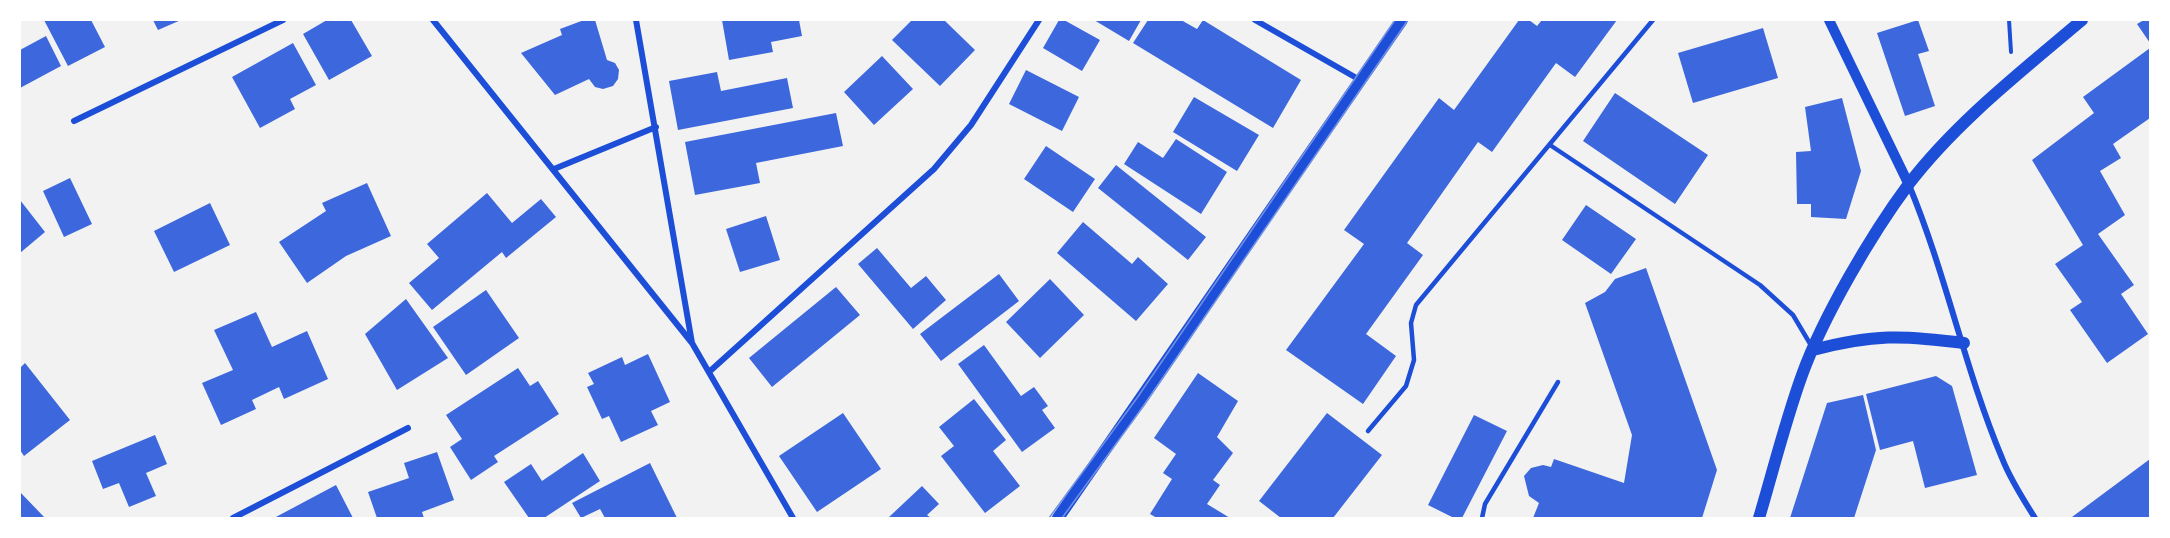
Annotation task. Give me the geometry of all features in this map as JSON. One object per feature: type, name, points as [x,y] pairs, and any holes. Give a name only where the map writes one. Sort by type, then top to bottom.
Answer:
[{"type":"main road","points":[[1058,519],[1402,20]]},
{"type":"main road","points":[[1759,519],[1802,374],[1839,298],[1909,185],[1971,118],[2082,20]]},
{"type":"main road","points":[[1813,350],[1853,339],[1883,336],[1964,343]]},
{"type":"street","points":[[74,120],[283,20]]},
{"type":"street","points":[[433,20],[692,343],[793,519]]},
{"type":"street","points":[[636,20],[692,343]]},
{"type":"street","points":[[710,372],[934,169],[971,125],[1039,20]]},
{"type":"street","points":[[1256,20],[1361,80]]},
{"type":"street","points":[[1829,20],[1909,185],[1938,259],[2003,461],[2035,519]]},
{"type":"street","points":[[554,169],[656,127]]},
{"type":"street","points":[[233,519],[408,428]]},
{"type":"lane","points":[[1368,431],[1406,386],[1414,360],[1411,323],[1416,305],[1653,20]]},
{"type":"lane","points":[[1550,145],[1760,285],[1792,315],[1813,350]]},
{"type":"lane","points":[[1482,519],[1485,504],[1558,382]]},
{"type":"building","points":[[44,20],[91,20],[105,47],[68,66]]},
{"type":"building","points":[[153,20],[181,20],[158,30]]},
{"type":"building","points":[[327,20],[351,20],[372,56],[329,80],[303,34]]},
{"type":"building","points":[[584,20],[595,20],[607,60],[615,63],[619,70],[618,79],[613,86],[603,89],[595,87],[589,79],[555,95],[521,53],[562,35],[560,29]]},
{"type":"building","points":[[722,20],[799,20],[802,36],[771,42],[773,52],[729,60]]},
{"type":"building","points":[[912,20],[944,20],[975,50],[940,86],[892,40]]},
{"type":"building","points":[[1059,20],[1064,20],[1100,40],[1082,71],[1043,48]]},
{"type":"building","points":[[1094,20],[1141,20],[1129,41]]},
{"type":"building","points":[[1148,20],[1181,20],[1197,29],[1203,20],[1301,80],[1273,128],[1133,43]]},
{"type":"building","points":[[1519,20],[1529,20],[1537,26],[1542,20],[1617,20],[1575,77],[1556,63],[1492,152],[1478,142],[1407,243],[1423,255],[1366,334],[1396,356],[1363,404],[1286,350],[1364,244],[1344,230],[1439,98],[1454,110]]},
{"type":"building","points":[[1918,20],[1929,51],[1918,54],[1935,106],[1905,116],[1877,33]]},
{"type":"building","points":[[2150,20],[2150,43],[2137,24]]},
{"type":"building","points":[[1763,28],[1778,78],[1693,103],[1678,53]]},
{"type":"building","points":[[46,36],[61,66],[20,88],[20,50]]},
{"type":"building","points":[[293,43],[316,85],[290,99],[295,109],[260,128],[232,77]]},
{"type":"building","points":[[2150,48],[2150,118],[2113,144],[2121,158],[2100,171],[2125,215],[2098,234],[2134,285],[2121,294],[2148,334],[2107,363],[2070,310],[2082,302],[2055,264],[2083,245],[2032,160],[2094,113],[2083,97]]},
{"type":"building","points":[[882,56],[913,89],[874,125],[844,92]]},
{"type":"building","points":[[1026,70],[1079,97],[1062,131],[1009,104]]},
{"type":"building","points":[[717,72],[721,91],[787,78],[793,108],[678,130],[669,81]]},
{"type":"building","points":[[1615,93],[1708,155],[1675,204],[1583,141]]},
{"type":"building","points":[[1194,97],[1259,135],[1237,171],[1173,132]]},
{"type":"building","points":[[1842,98],[1861,171],[1846,219],[1811,217],[1811,204],[1797,204],[1796,152],[1811,151],[1805,107]]},
{"type":"building","points":[[836,113],[843,146],[756,163],[760,183],[695,195],[685,142]]},
{"type":"building","points":[[1176,139],[1227,172],[1201,214],[1124,164],[1138,142],[1163,158]]},
{"type":"building","points":[[1046,146],[1095,179],[1073,212],[1024,179]]},
{"type":"building","points":[[1116,165],[1206,237],[1188,260],[1098,188]]},
{"type":"building","points":[[70,178],[92,224],[64,237],[43,191]]},
{"type":"building","points":[[367,183],[391,236],[346,256],[307,283],[279,242],[326,211],[322,203]]},
{"type":"building","points":[[487,193],[512,223],[541,199],[556,217],[506,258],[502,252],[432,310],[409,283],[439,258],[427,244]]},
{"type":"building","points":[[20,200],[45,232],[20,253]]},
{"type":"building","points":[[210,203],[230,245],[174,272],[154,231]]},
{"type":"building","points":[[1586,205],[1636,239],[1611,274],[1562,240]]},
{"type":"building","points":[[766,216],[780,260],[740,272],[726,229]]},
{"type":"building","points":[[1083,222],[1132,264],[1138,257],[1168,284],[1136,321],[1057,253]]},
{"type":"building","points":[[877,248],[911,288],[926,276],[946,300],[913,329],[858,264]]},
{"type":"building","points":[[1646,268],[1717,470],[1702,518],[1533,518],[1539,503],[1529,496],[1524,476],[1531,468],[1543,465],[1551,467],[1554,459],[1624,483],[1632,435],[1585,303],[1605,292],[1615,279]]},
{"type":"building","points":[[999,274],[1019,301],[941,361],[920,334]]},
{"type":"building","points":[[1050,279],[1084,315],[1040,358],[1006,322]]},
{"type":"building","points":[[836,287],[860,315],[772,387],[749,358]]},
{"type":"building","points":[[486,290],[519,338],[466,375],[433,327]]},
{"type":"building","points":[[406,299],[448,358],[397,390],[365,334]]},
{"type":"building","points":[[256,312],[272,347],[307,331],[328,379],[284,399],[279,387],[252,400],[256,409],[221,425],[202,383],[233,370],[214,330]]},
{"type":"building","points":[[984,345],[1021,396],[1034,387],[1048,406],[1042,410],[1055,428],[1022,452],[958,364]]},
{"type":"building","points":[[648,354],[670,402],[651,411],[658,425],[621,442],[609,416],[602,419],[587,387],[594,384],[588,373],[622,357],[625,365]]},
{"type":"building","points":[[25,363],[70,420],[24,456],[20,450],[20,368]]},
{"type":"building","points":[[518,368],[530,386],[538,381],[559,414],[494,456],[498,462],[471,480],[450,447],[462,439],[446,415]]},
{"type":"building","points":[[1198,373],[1238,401],[1217,437],[1233,453],[1213,480],[1220,485],[1207,504],[1230,518],[1157,518],[1150,514],[1172,479],[1163,473],[1176,454],[1154,438]]},
{"type":"building","points":[[1936,376],[1952,386],[1977,475],[1925,488],[1913,441],[1880,450],[1866,394]]},
{"type":"building","points":[[1863,395],[1876,450],[1854,518],[1790,518],[1827,403]]},
{"type":"building","points":[[974,399],[1006,440],[993,451],[1020,486],[985,513],[941,456],[954,446],[939,427]]},
{"type":"building","points":[[843,413],[881,469],[817,512],[779,456]]},
{"type":"building","points":[[1327,413],[1382,455],[1333,518],[1281,518],[1259,501]]},
{"type":"building","points":[[1474,415],[1507,431],[1462,518],[1454,518],[1428,505]]},
{"type":"building","points":[[155,435],[167,464],[146,473],[156,496],[129,507],[119,483],[103,489],[92,461]]},
{"type":"building","points":[[437,452],[454,500],[422,512],[424,518],[377,518],[368,492],[409,478],[404,463]]},
{"type":"building","points":[[583,453],[600,481],[544,518],[529,518],[504,482],[531,464],[542,481]]},
{"type":"building","points":[[2150,459],[2150,518],[2072,517]]},
{"type":"building","points":[[650,463],[677,518],[605,518],[600,509],[581,518],[572,503]]},
{"type":"building","points":[[336,485],[353,518],[274,518]]},
{"type":"building","points":[[922,486],[939,504],[927,515],[931,518],[888,518]]},
{"type":"building","points":[[20,492],[45,518],[20,518]]},
{"type":"tram line","points":[[1049,518],[1137,398],[1395,20]]},
{"type":"tram line","points":[[1062,518],[1145,404],[1408,20]]}]
